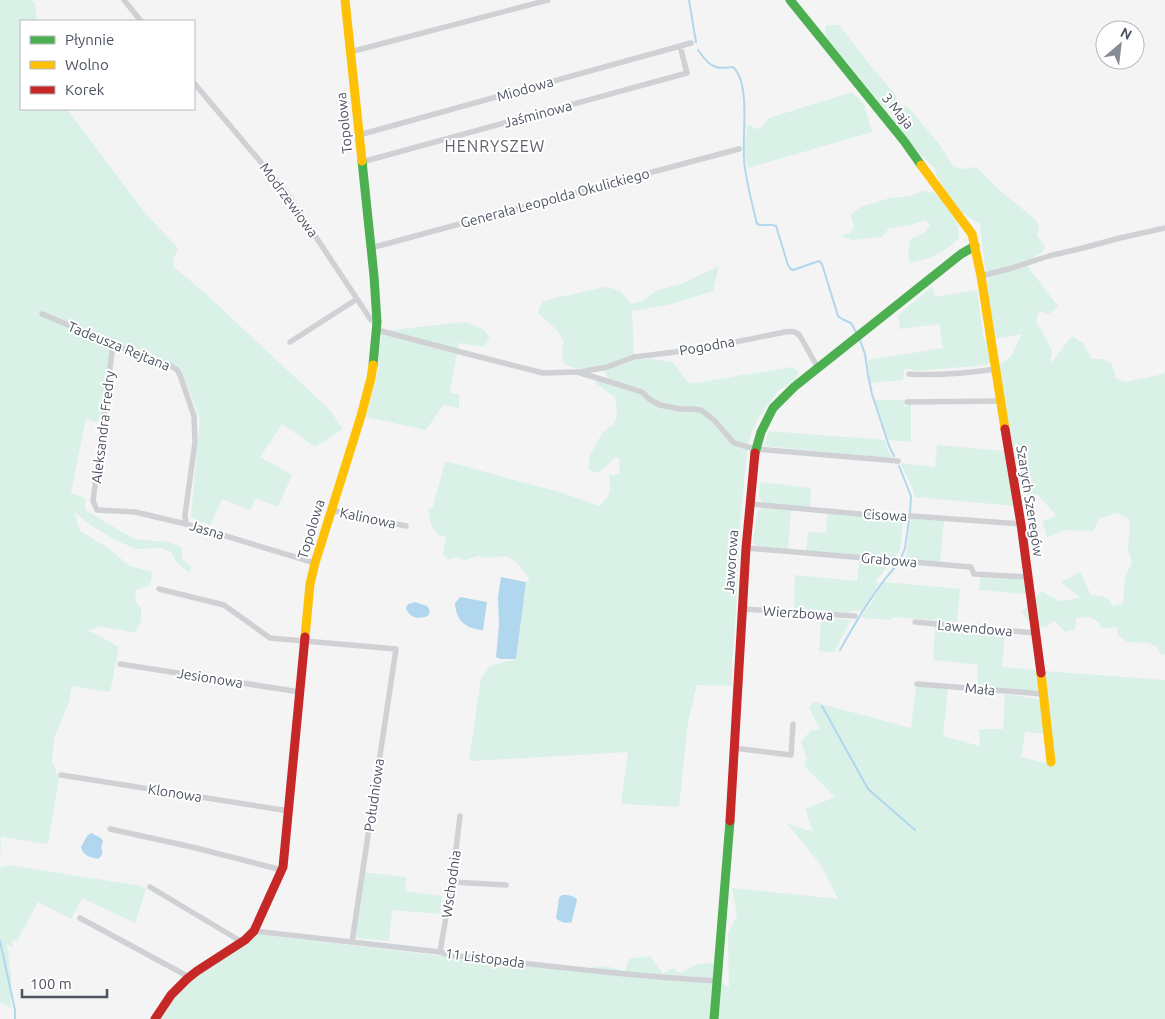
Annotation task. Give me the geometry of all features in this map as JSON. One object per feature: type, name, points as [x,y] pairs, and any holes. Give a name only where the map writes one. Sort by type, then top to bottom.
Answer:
[{"type":"street","points":[[124,0],[141,20]]},
{"type":"street","name":"Topolowa","points":[[155,1019],[172,995],[190,977],[242,942],[254,931],[282,870],[285,856],[310,590],[315,563],[371,378],[377,326],[371,248],[344,0]]},
{"type":"street","points":[[350,52],[548,0]]},
{"type":"street","name":"3 Maja","points":[[790,0],[904,141],[969,228],[975,246]]},
{"type":"street","name":"Miodowa","points":[[359,135],[691,43]]},
{"type":"street","name":"Jaśminowa","points":[[362,162],[687,73],[680,46]]},
{"type":"street","name":"Modrzewiowa","points":[[195,84],[286,192],[371,320],[377,326]]},
{"type":"street","name":"Generała Leopolda Okulickiego","points":[[371,248],[739,149]]},
{"type":"street","points":[[982,276],[1009,270],[1049,256],[1165,228]]},
{"type":"street","name":"Szarych Szeregów","points":[[975,246],[982,276],[985,305],[1021,524],[1039,652],[1051,762]]},
{"type":"street","name":"Jaworowa","points":[[714,1019],[734,748],[746,548],[755,449],[760,432],[773,408],[794,387],[961,254],[975,246]]},
{"type":"street","points":[[290,342],[357,299]]},
{"type":"street","name":"Tadeusza Rejtana","points":[[42,314],[148,358],[168,364],[177,370],[194,416],[194,442],[185,515],[186,524]]},
{"type":"street","points":[[377,326],[476,356],[543,373],[577,372],[642,392],[649,399],[660,405],[680,409],[701,410],[714,420],[734,443],[755,449],[898,461]]},
{"type":"street","name":"Pogodna","points":[[577,372],[607,367],[634,357],[700,349],[792,331],[800,336],[818,368]]},
{"type":"street","name":"Aleksandra Fredry","points":[[97,510],[93,500],[113,344]]},
{"type":"street","points":[[910,374],[975,372],[996,369]]},
{"type":"street","points":[[907,402],[1001,401]]},
{"type":"street","name":"Cisowa","points":[[750,504],[904,518],[912,516],[1021,524]]},
{"type":"street","name":"Jasna","points":[[97,510],[135,512],[186,524],[315,563]]},
{"type":"street","name":"Kalinowa","points":[[331,510],[406,526]]},
{"type":"street","name":"Grabowa","points":[[746,548],[971,567],[974,574],[1028,577]]},
{"type":"street","points":[[159,589],[224,605],[270,638],[305,642]]},
{"type":"street","name":"Wierzbowa","points":[[742,609],[855,616]]},
{"type":"street","name":"Lawendowa","points":[[915,622],[1035,633]]},
{"type":"street","name":"Południowa","points":[[305,642],[352,644],[396,649],[352,942]]},
{"type":"street","name":"Jesionowa","points":[[120,664],[300,692]]},
{"type":"street","name":"Mała","points":[[918,684],[1043,694]]},
{"type":"street","points":[[734,748],[791,755],[793,724]]},
{"type":"street","name":"Klonowa","points":[[61,775],[289,810]]},
{"type":"street","name":"Wschodnia","points":[[440,952],[452,882],[460,816]]},
{"type":"street","points":[[110,829],[192,847],[282,870]]},
{"type":"street","points":[[452,882],[506,885]]},
{"type":"street","points":[[150,887],[242,942]]},
{"type":"street","points":[[80,918],[190,977]]},
{"type":"street","name":"11 Listopada","points":[[254,931],[544,966],[717,981]]},
{"type":"green space","points":[[0,0],[31,0],[35,2],[37,20],[20,20],[20,110],[68,110],[145,213],[178,248],[173,266],[207,295],[329,409],[343,429],[315,447],[282,424],[260,457],[292,475],[278,507],[256,498],[250,510],[222,499],[210,525],[197,521],[191,516],[200,419],[182,372],[175,365],[149,357],[116,343],[104,413],[97,423],[86,418],[71,493],[85,498],[85,510],[134,539],[167,542],[182,547],[182,559],[191,566],[190,573],[176,562],[171,552],[161,548],[136,549],[115,540],[86,522],[74,511],[80,531],[108,548],[130,566],[153,572],[150,585],[136,590],[135,601],[141,608],[141,621],[135,633],[99,626],[91,630],[86,629],[119,647],[110,692],[72,686],[69,702],[54,739],[52,761],[59,779],[48,844],[1,837],[0,867]]},
{"type":"green space","points":[[827,25],[839,25],[895,94],[898,105],[908,107],[939,144],[954,167],[964,169],[976,167],[998,189],[1036,220],[1039,228],[1037,236],[1045,246],[1043,251],[1029,261],[1028,267],[1058,306],[1049,314],[1039,311],[1036,321],[1052,349],[1050,364],[1072,336],[1083,343],[1092,359],[1103,359],[1112,364],[1116,378],[1125,382],[1165,372],[1165,655],[1160,654],[1158,648],[1149,643],[1127,642],[1117,634],[1118,627],[1101,628],[1099,622],[1090,617],[1076,618],[1075,629],[1065,632],[1054,621],[1045,627],[1034,627],[1022,612],[1042,591],[1059,601],[1080,598],[1061,582],[1080,572],[1091,595],[1106,597],[1113,606],[1123,603],[1125,577],[1132,563],[1128,550],[1130,520],[1117,513],[1100,518],[1093,531],[1063,530],[1047,538],[1042,521],[1055,517],[1055,514],[1037,494],[1029,503],[1022,502],[1022,480],[1011,446],[999,365],[1011,356],[1022,334],[995,339],[991,320],[980,224],[957,209],[936,175],[935,169],[912,146],[895,125],[891,112],[881,104],[826,37],[825,29]]},
{"type":"green space","points":[[852,92],[864,104],[872,132],[748,168],[744,151],[748,124],[755,129],[760,128],[769,118]]},
{"type":"green space","points":[[923,191],[934,193],[940,198],[958,224],[959,238],[948,248],[936,255],[910,263],[908,253],[911,239],[924,233],[930,225],[925,220],[910,225],[889,228],[882,237],[853,240],[840,236],[850,233],[854,228],[851,215],[860,207]]},
{"type":"green space","points":[[719,266],[713,291],[672,304],[632,311],[634,355],[626,360],[652,359],[673,362],[689,384],[792,367],[798,371],[796,379],[779,390],[759,417],[751,433],[747,452],[739,535],[732,686],[697,685],[688,721],[679,807],[621,804],[628,752],[469,760],[481,679],[490,666],[516,659],[526,582],[530,579],[516,562],[506,556],[491,558],[478,556],[465,560],[457,557],[448,560],[443,554],[446,536],[439,536],[431,525],[428,510],[433,507],[445,461],[559,492],[599,506],[606,499],[609,492],[609,475],[619,474],[620,459],[616,457],[598,473],[589,470],[589,457],[605,430],[614,424],[617,415],[615,397],[595,383],[597,380],[609,379],[602,368],[577,369],[564,364],[562,353],[564,341],[557,330],[538,313],[542,301],[605,287],[619,290],[632,304],[642,301],[657,290],[679,285]]},
{"type":"green space","points":[[933,286],[935,297],[977,290],[984,340],[988,341],[991,362],[987,365],[915,371],[912,369],[904,370],[903,380],[870,383],[868,360],[943,348],[939,324],[900,329],[898,315]]},
{"type":"green space","points":[[465,322],[484,330],[490,339],[483,347],[459,343],[450,392],[459,395],[459,408],[443,405],[426,430],[366,417],[376,379],[382,331]]},
{"type":"green space","points":[[875,400],[904,400],[904,407],[911,404],[911,442],[888,440]]},
{"type":"green space","points":[[769,431],[885,440],[892,458],[764,446]]},
{"type":"green space","points":[[937,445],[1006,451],[1015,506],[915,497],[900,463],[935,467]]},
{"type":"green space","points":[[760,482],[811,488],[810,507],[763,503],[759,498]]},
{"type":"green space","points":[[761,508],[791,510],[788,549],[757,546],[753,541],[757,512]]},
{"type":"green space","points":[[827,513],[901,520],[903,522],[900,549],[894,559],[806,551],[808,532],[826,533]]},
{"type":"green space","points":[[911,518],[944,521],[940,563],[904,559]]},
{"type":"green space","points":[[859,561],[890,563],[875,582],[879,583],[862,611],[847,613],[794,608],[795,575],[857,581]]},
{"type":"green space","points":[[980,577],[1025,579],[1027,594],[979,590]]},
{"type":"green space","points":[[884,582],[960,589],[957,622],[892,617],[891,620],[861,618]]},
{"type":"green space","points":[[821,618],[851,620],[834,652],[819,651]]},
{"type":"green space","points":[[935,626],[1005,635],[1002,667],[1036,670],[1039,690],[1037,692],[977,686],[978,665],[933,660]]},
{"type":"green space","points":[[1044,671],[1165,680],[1165,1019],[159,1019],[175,997],[191,980],[256,934],[570,971],[605,966],[625,971],[629,959],[650,956],[663,974],[672,968],[681,973],[697,964],[715,963],[721,983],[729,987],[728,933],[737,915],[732,888],[838,899],[820,864],[786,823],[813,832],[805,809],[835,797],[804,766],[807,759],[801,742],[811,730],[820,729],[809,708],[814,702],[911,728],[916,686],[948,689],[943,736],[980,746],[979,729],[1003,729],[1005,694],[1038,699],[1041,701],[1046,734],[1025,732],[1021,757],[1048,764]]},
{"type":"green space","points":[[9,865],[141,886],[146,889],[135,923],[82,898],[71,919],[38,902],[17,941],[12,939],[13,947],[7,944],[11,976],[11,1008],[0,1002],[0,867]]},
{"type":"green space","points":[[362,872],[406,877],[405,891],[442,896],[440,914],[392,910],[389,941],[355,938]]},
{"type":"water","points":[[501,577],[526,582],[516,659],[496,657],[499,625],[498,597]]},
{"type":"water","points":[[460,597],[487,602],[483,630],[466,626],[460,619],[455,603]]},
{"type":"water","points":[[415,602],[427,606],[430,611],[428,616],[418,618],[408,612],[406,608],[408,604]]},
{"type":"water","points":[[91,833],[103,841],[102,854],[98,859],[85,854],[81,847],[87,836]]},
{"type":"water","points":[[562,895],[572,896],[577,900],[572,922],[559,921],[556,918],[559,898]]},
{"type":"waterway","points":[[689,0],[696,42]]},
{"type":"waterway","points":[[698,50],[713,66],[720,68],[733,67],[739,75],[744,97],[745,168],[757,224],[776,226],[788,265],[791,269],[793,270],[819,261],[822,264],[838,316],[851,323],[856,332]]},
{"type":"waterway","points":[[860,340],[865,354],[872,394],[894,456]]},
{"type":"waterway","points":[[899,466],[911,496],[910,513]]},
{"type":"waterway","points":[[901,558],[905,548],[909,521]]},
{"type":"waterway","points":[[840,650],[873,595],[897,565]]},
{"type":"waterway","points":[[822,706],[868,789],[915,830]]},
{"type":"waterway","points":[[0,941],[15,1010],[15,1019]]},
{"type":"traffic: fast","points":[[790,0],[904,141],[921,165]]},
{"type":"traffic: fast","points":[[362,161],[377,322],[373,365]]},
{"type":"traffic: fast","points":[[755,453],[761,432],[773,408],[794,387],[961,254],[975,246]]},
{"type":"traffic: fast","points":[[714,1019],[730,821]]},
{"type":"traffic: slow","points":[[345,0],[362,161]]},
{"type":"traffic: slow","points":[[921,165],[972,234],[981,276],[1005,429]]},
{"type":"traffic: slow","points":[[305,637],[310,584],[315,563],[361,416],[373,365]]},
{"type":"traffic: slow","points":[[1041,673],[1051,762]]},
{"type":"traffic: jam","points":[[1005,429],[1021,524],[1041,673]]},
{"type":"traffic: jam","points":[[730,821],[746,548],[755,453]]},
{"type":"traffic: jam","points":[[155,1019],[171,995],[187,979],[245,940],[254,931],[283,867],[305,637]]},
{"type":"district","name":"HENRYSZEW","points":[[495,146]]}]
